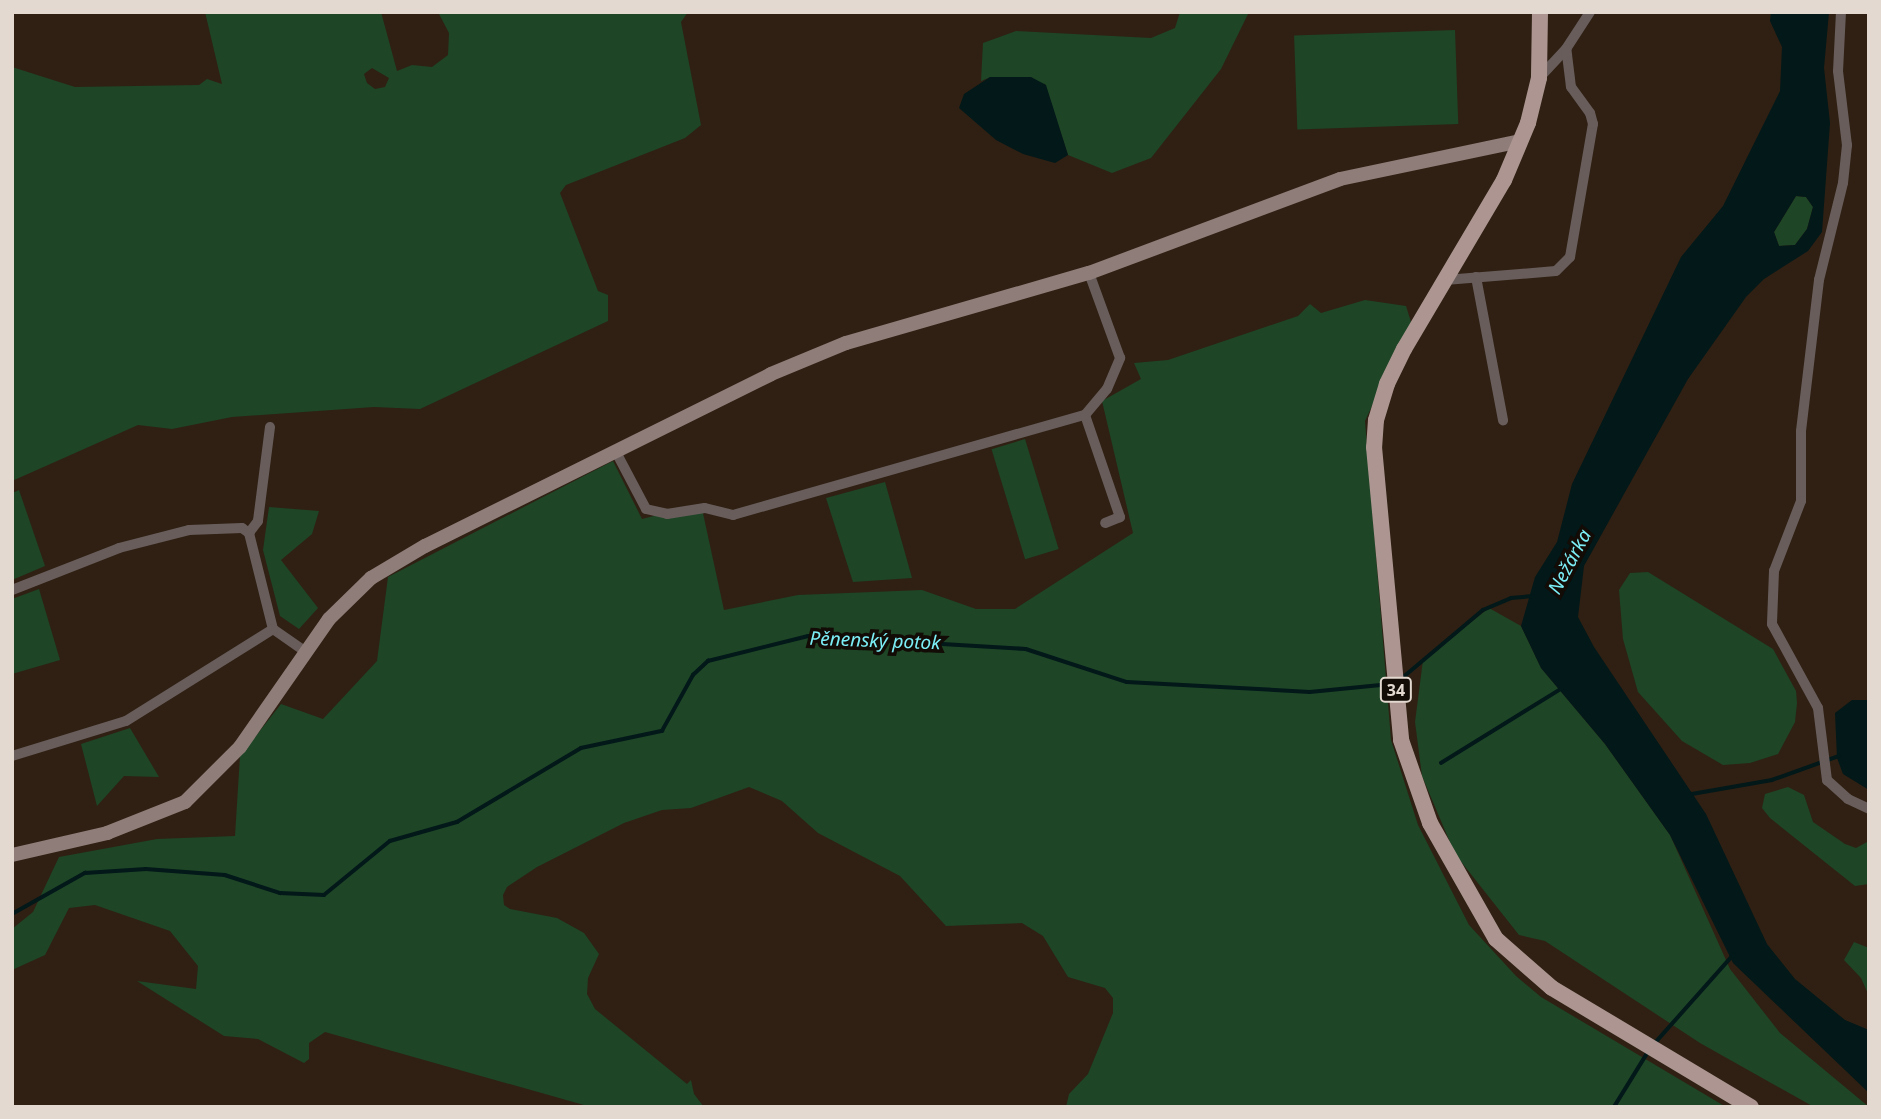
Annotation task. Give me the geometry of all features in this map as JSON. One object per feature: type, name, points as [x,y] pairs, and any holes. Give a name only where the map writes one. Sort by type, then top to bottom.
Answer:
[{"type":"main road","name":"34","points":[[1540,12],[1539,78],[1520,141],[1504,180],[1387,384],[1374,446],[1401,740],[1417,794],[1483,921],[1529,971],[1751,1107]]},
{"type":"street","points":[[1539,78],[1566,49],[1590,12]]},
{"type":"street","points":[[1841,12],[1839,71],[1847,145],[1843,183],[1814,318],[1801,431],[1801,501],[1774,571],[1772,624],[1818,708],[1827,780],[1848,799],[1869,809]]},
{"type":"street","points":[[1445,280],[1556,271],[1570,257],[1593,124],[1590,113],[1571,87],[1566,49]]},
{"type":"street","points":[[12,855],[107,833],[185,802],[240,747],[329,620],[371,578],[425,546],[771,374],[846,343],[1089,273],[1340,180],[1520,141]]},
{"type":"street","points":[[617,452],[646,509],[667,514],[705,508],[733,515],[1085,415],[1107,389],[1120,358],[1089,273]]},
{"type":"street","points":[[1476,277],[1503,420]]},
{"type":"street","points":[[1085,415],[1120,517],[1105,523]]},
{"type":"street","points":[[249,533],[258,521],[270,427]]},
{"type":"street","points":[[12,590],[119,548],[189,530],[242,528],[249,533],[273,629],[306,652]]},
{"type":"street","points":[[12,755],[126,721],[273,629]]},
{"type":"green space","points":[[205,12],[381,12],[397,71],[412,65],[432,67],[448,55],[449,33],[438,12],[688,12],[681,22],[701,125],[685,138],[566,185],[560,193],[598,291],[608,295],[608,321],[420,409],[374,407],[232,417],[172,429],[138,425],[12,481],[12,67],[75,87],[199,85],[207,79],[222,84]],"holes":[[[372,68],[389,78],[385,87],[375,89],[367,83],[364,74]]]},
{"type":"green space","points":[[1180,12],[1249,12],[1221,69],[1151,158],[1112,173],[1068,155],[1045,84],[991,77],[981,81],[983,43],[1016,31],[1151,38],[1175,28]]},
{"type":"green space","points":[[1455,30],[1458,124],[1297,130],[1294,36]]},
{"type":"green space","points":[[1796,196],[1806,197],[1813,207],[1807,229],[1795,245],[1779,246],[1774,232]]},
{"type":"green space","points":[[1365,300],[1406,306],[1411,322],[1365,421],[1391,740],[1418,825],[1469,925],[1516,976],[1541,997],[1726,1107],[1066,1107],[1069,1094],[1088,1074],[1113,1013],[1113,998],[1105,988],[1068,977],[1043,936],[1022,923],[946,926],[900,876],[818,833],[782,801],[749,787],[691,808],[662,810],[624,823],[537,867],[507,887],[503,895],[504,905],[510,909],[557,918],[584,933],[599,954],[588,978],[587,994],[595,1009],[687,1084],[691,1080],[694,1094],[704,1107],[591,1107],[325,1032],[309,1043],[309,1059],[304,1063],[258,1039],[224,1036],[137,981],[196,989],[198,966],[170,931],[95,905],[69,908],[45,955],[12,970],[12,929],[33,912],[59,857],[157,839],[235,836],[240,756],[281,704],[323,719],[377,661],[388,577],[613,461],[642,519],[701,504],[724,610],[798,595],[922,590],[976,609],[1015,609],[1133,533],[1102,401],[1141,379],[1134,363],[1168,360],[1298,316],[1310,304],[1321,313]]},
{"type":"green space","points":[[1025,439],[1059,549],[1025,559],[992,449]]},
{"type":"green space","points":[[885,482],[912,578],[853,582],[826,498]]},
{"type":"green space","points":[[19,490],[45,566],[12,580],[12,493]]},
{"type":"green space","points":[[269,507],[319,511],[312,534],[281,560],[318,608],[299,629],[280,616],[263,550]]},
{"type":"green space","points":[[1648,572],[1773,649],[1796,691],[1797,703],[1795,722],[1778,754],[1750,763],[1723,765],[1682,741],[1638,692],[1623,639],[1619,590],[1630,573]]},
{"type":"green space","points":[[39,589],[60,660],[12,674],[12,599]]},
{"type":"green space","points":[[1489,608],[1521,626],[1541,668],[1605,744],[1670,835],[1730,969],[1780,1033],[1869,1107],[1814,1107],[1700,1043],[1545,941],[1519,935],[1455,854],[1422,776],[1415,722],[1423,660]]},
{"type":"green space","points":[[130,728],[159,777],[124,776],[97,806],[81,744]]},
{"type":"green space","points":[[1788,787],[1804,795],[1813,822],[1845,844],[1856,848],[1869,841],[1869,884],[1855,886],[1770,818],[1762,808],[1765,794]]},
{"type":"green space","points":[[1854,942],[1869,948],[1869,996],[1861,978],[1844,960]]},
{"type":"water","name":"Nežárka","points":[[1771,12],[1829,12],[1824,68],[1830,123],[1822,232],[1808,251],[1764,279],[1746,297],[1688,379],[1584,566],[1578,617],[1594,647],[1706,814],[1767,944],[1795,979],[1845,1020],[1869,1030],[1869,1093],[1733,963],[1670,835],[1605,744],[1541,668],[1521,626],[1535,577],[1557,542],[1572,484],[1681,257],[1723,206],[1780,91],[1782,47],[1770,21]],"holes":[[[1796,196],[1806,197],[1813,207],[1807,229],[1795,245],[1779,246],[1774,232]]]},
{"type":"water","points":[[990,77],[1031,77],[1046,85],[1068,155],[1055,163],[1023,154],[996,140],[959,108],[964,94]]},
{"type":"water","points":[[1852,700],[1869,700],[1869,790],[1843,774],[1837,758],[1835,713]]},
{"type":"waterway","name":"Pěnenský potok","points":[[1401,679],[1483,610],[1511,598],[1533,596]]},
{"type":"waterway","name":"Pěnenský potok","points":[[12,914],[85,873],[146,869],[225,875],[280,893],[324,895],[390,841],[457,822],[581,748],[662,731],[693,675],[708,661],[808,636],[1026,649],[1127,682],[1310,692],[1391,684]]},
{"type":"waterway","points":[[1441,763],[1561,689]]},
{"type":"waterway","points":[[1692,794],[1772,780],[1839,756]]},
{"type":"waterway","points":[[1655,1043],[1733,955]]},
{"type":"waterway","points":[[1614,1107],[1648,1052]]}]
